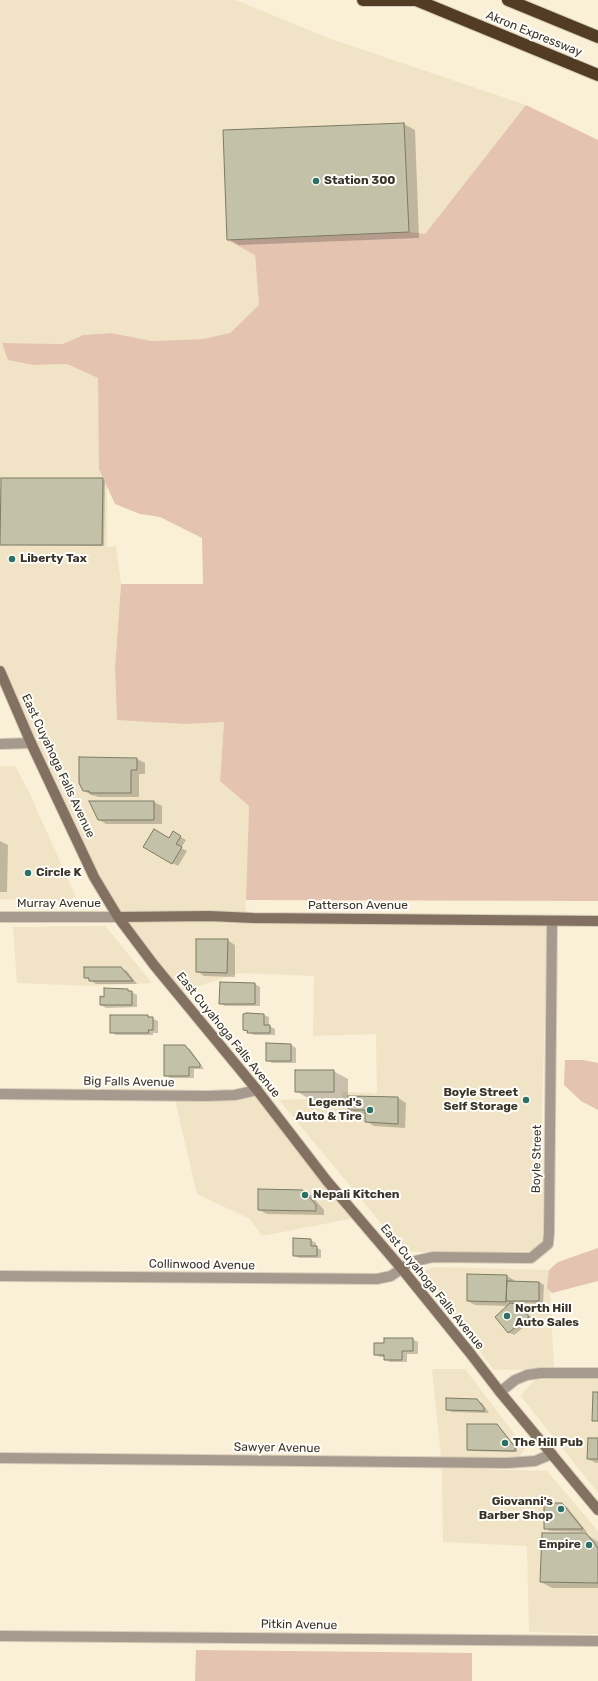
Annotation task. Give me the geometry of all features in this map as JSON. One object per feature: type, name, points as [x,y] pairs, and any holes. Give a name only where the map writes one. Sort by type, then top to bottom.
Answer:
[{"type":"highway","points":[[362,0],[416,0]]},
{"type":"highway","name":"Akron Expressway","points":[[416,0],[598,75]]},
{"type":"highway","name":"Akron Expressway","points":[[508,0],[598,37]]},
{"type":"street","name":"East Cuyahoga Falls Avenue","points":[[0,671],[31,743],[94,877],[118,917],[154,965],[257,1090],[327,1180],[402,1269],[500,1392],[598,1510]]},
{"type":"street","points":[[0,744],[31,743]]},
{"type":"street","name":"Patterson Avenue","points":[[118,917],[209,916],[253,918],[598,921]]},
{"type":"street","name":"Murray Avenue","points":[[0,917],[118,917]]},
{"type":"street","name":"Boyle Street","points":[[402,1269],[411,1262],[433,1257],[531,1258],[548,1244],[552,921]]},
{"type":"street","name":"Big Falls Avenue","points":[[0,1094],[207,1096],[235,1095],[257,1090]]},
{"type":"street","name":"Collinwood Avenue","points":[[0,1276],[355,1279],[381,1278],[390,1276],[402,1269]]},
{"type":"street","points":[[500,1392],[515,1380],[527,1375],[541,1373],[598,1373]]},
{"type":"street","name":"Sawyer Avenue","points":[[0,1458],[507,1463],[535,1461],[552,1454]]},
{"type":"street","name":"Pitkin Avenue","points":[[0,1636],[598,1641]]},
{"type":"shaded area","points":[[0,0],[236,0],[328,38],[526,105],[425,234],[412,233],[228,240],[255,255],[259,305],[230,333],[203,339],[152,341],[111,333],[83,335],[63,344],[2,343],[34,365],[67,364],[99,378],[98,394],[105,394],[107,401],[107,547],[116,546],[121,584],[115,668],[117,719],[186,724],[224,722],[220,781],[249,806],[245,918],[118,917],[0,672]]},
{"type":"shaded area","points":[[526,105],[598,140],[598,901],[246,900],[249,806],[220,781],[224,722],[186,724],[117,720],[115,668],[121,584],[203,584],[202,538],[160,517],[140,514],[115,504],[99,469],[98,378],[67,364],[34,365],[8,360],[2,343],[63,344],[83,335],[111,333],[152,341],[203,339],[230,333],[259,305],[255,255],[227,240],[409,232],[425,234]]},
{"type":"shaded area","points":[[0,766],[15,766],[28,790],[75,895],[71,902],[0,899]]},
{"type":"shaded area","points":[[124,920],[548,925],[542,1105],[542,1245],[528,1251],[440,1253],[404,1251],[279,1100],[342,1098],[342,1092],[377,1093],[376,1034],[313,1036],[314,976],[239,973],[181,992]]},
{"type":"shaded area","points":[[105,926],[152,983],[92,986],[17,983],[13,927]]},
{"type":"shaded area","points":[[565,1060],[583,1060],[598,1063],[598,1110],[581,1101],[564,1085]]},
{"type":"shaded area","points":[[255,1094],[354,1218],[262,1236],[250,1219],[197,1194],[175,1100],[231,1101]]},
{"type":"shaded area","points":[[598,1248],[598,1281],[552,1293],[547,1288],[549,1270],[558,1262]]},
{"type":"shaded area","points":[[433,1267],[549,1270],[554,1369],[494,1370],[420,1273]]},
{"type":"shaded area","points":[[432,1369],[465,1369],[525,1448],[518,1459],[441,1457]]},
{"type":"shaded area","points":[[576,1377],[598,1379],[598,1493],[521,1395],[535,1380]]},
{"type":"shaded area","points":[[442,1468],[547,1471],[598,1531],[598,1634],[529,1632],[527,1546],[443,1542]]},
{"type":"shaded area","points":[[196,1650],[472,1653],[472,1681],[195,1681]]},
{"type":"building","name":"Station 300","points":[[404,123],[409,232],[227,240],[223,130]]},
{"type":"building","points":[[1,478],[103,478],[102,545],[0,545]]},
{"type":"building","points":[[79,757],[137,758],[137,770],[131,770],[131,793],[90,793],[89,791],[83,791],[79,783]]},
{"type":"building","points":[[89,801],[154,801],[154,820],[98,820]]},
{"type":"building","points":[[154,829],[169,838],[173,831],[181,836],[176,844],[182,847],[172,864],[143,847]]},
{"type":"building","points":[[196,939],[228,939],[227,973],[196,972]]},
{"type":"building","points":[[84,967],[121,967],[133,981],[89,981],[89,978],[84,978]]},
{"type":"building","points":[[220,982],[255,983],[255,1004],[219,1004]]},
{"type":"building","points":[[104,988],[128,989],[128,991],[132,991],[132,1005],[100,1005],[100,996],[104,997]]},
{"type":"building","points":[[243,1014],[264,1014],[264,1025],[270,1025],[270,1033],[247,1033],[248,1031],[243,1030]]},
{"type":"building","points":[[110,1015],[148,1015],[148,1017],[153,1017],[153,1030],[148,1030],[149,1033],[110,1033]]},
{"type":"building","points":[[266,1043],[291,1044],[291,1061],[266,1061]]},
{"type":"building","points":[[164,1045],[185,1045],[200,1064],[200,1067],[189,1067],[189,1076],[164,1076]]},
{"type":"building","points":[[295,1070],[334,1070],[334,1092],[295,1092]]},
{"type":"building","points":[[348,1096],[398,1097],[398,1124],[365,1122],[365,1110],[348,1110]]},
{"type":"building","points":[[258,1189],[303,1190],[316,1205],[316,1211],[258,1210]]},
{"type":"building","points":[[293,1238],[311,1239],[311,1246],[317,1246],[317,1256],[293,1256]]},
{"type":"building","points":[[467,1274],[507,1275],[506,1302],[467,1301]]},
{"type":"building","points":[[507,1281],[539,1282],[539,1301],[506,1301]]},
{"type":"building","points":[[510,1303],[518,1304],[529,1317],[508,1333],[495,1317]]},
{"type":"building","points":[[384,1338],[413,1338],[413,1351],[402,1351],[402,1360],[384,1360],[384,1355],[374,1355],[374,1343],[384,1343]]},
{"type":"building","points":[[593,1392],[598,1392],[598,1421],[592,1421]]},
{"type":"building","points":[[446,1398],[477,1399],[484,1408],[484,1411],[446,1410]]},
{"type":"building","points":[[467,1424],[497,1424],[515,1447],[515,1451],[467,1450]]},
{"type":"building","points":[[588,1438],[598,1438],[598,1459],[587,1459]]},
{"type":"building","points":[[544,1503],[562,1503],[583,1529],[544,1529]]},
{"type":"building","points":[[542,1533],[586,1533],[598,1548],[598,1583],[540,1582]]},
{"type":"place","name":"Station 300","points":[[316,181]]},
{"type":"place","name":"Liberty Tax","points":[[12,559]]},
{"type":"place","name":"Circle K","points":[[28,873]]},
{"type":"place","name":"Boyle Street Self Storage","points":[[526,1100]]},
{"type":"place","name":"Legend's Auto & Tire","points":[[370,1110]]},
{"type":"place","name":"Nepali Kitchen","points":[[305,1195]]},
{"type":"place","name":"North Hill Auto Sales","points":[[507,1316]]},
{"type":"place","name":"The Hill Pub","points":[[505,1443]]},
{"type":"place","name":"Giovanni's Barber Shop","points":[[561,1509]]},
{"type":"place","name":"Empire","points":[[589,1545]]}]
